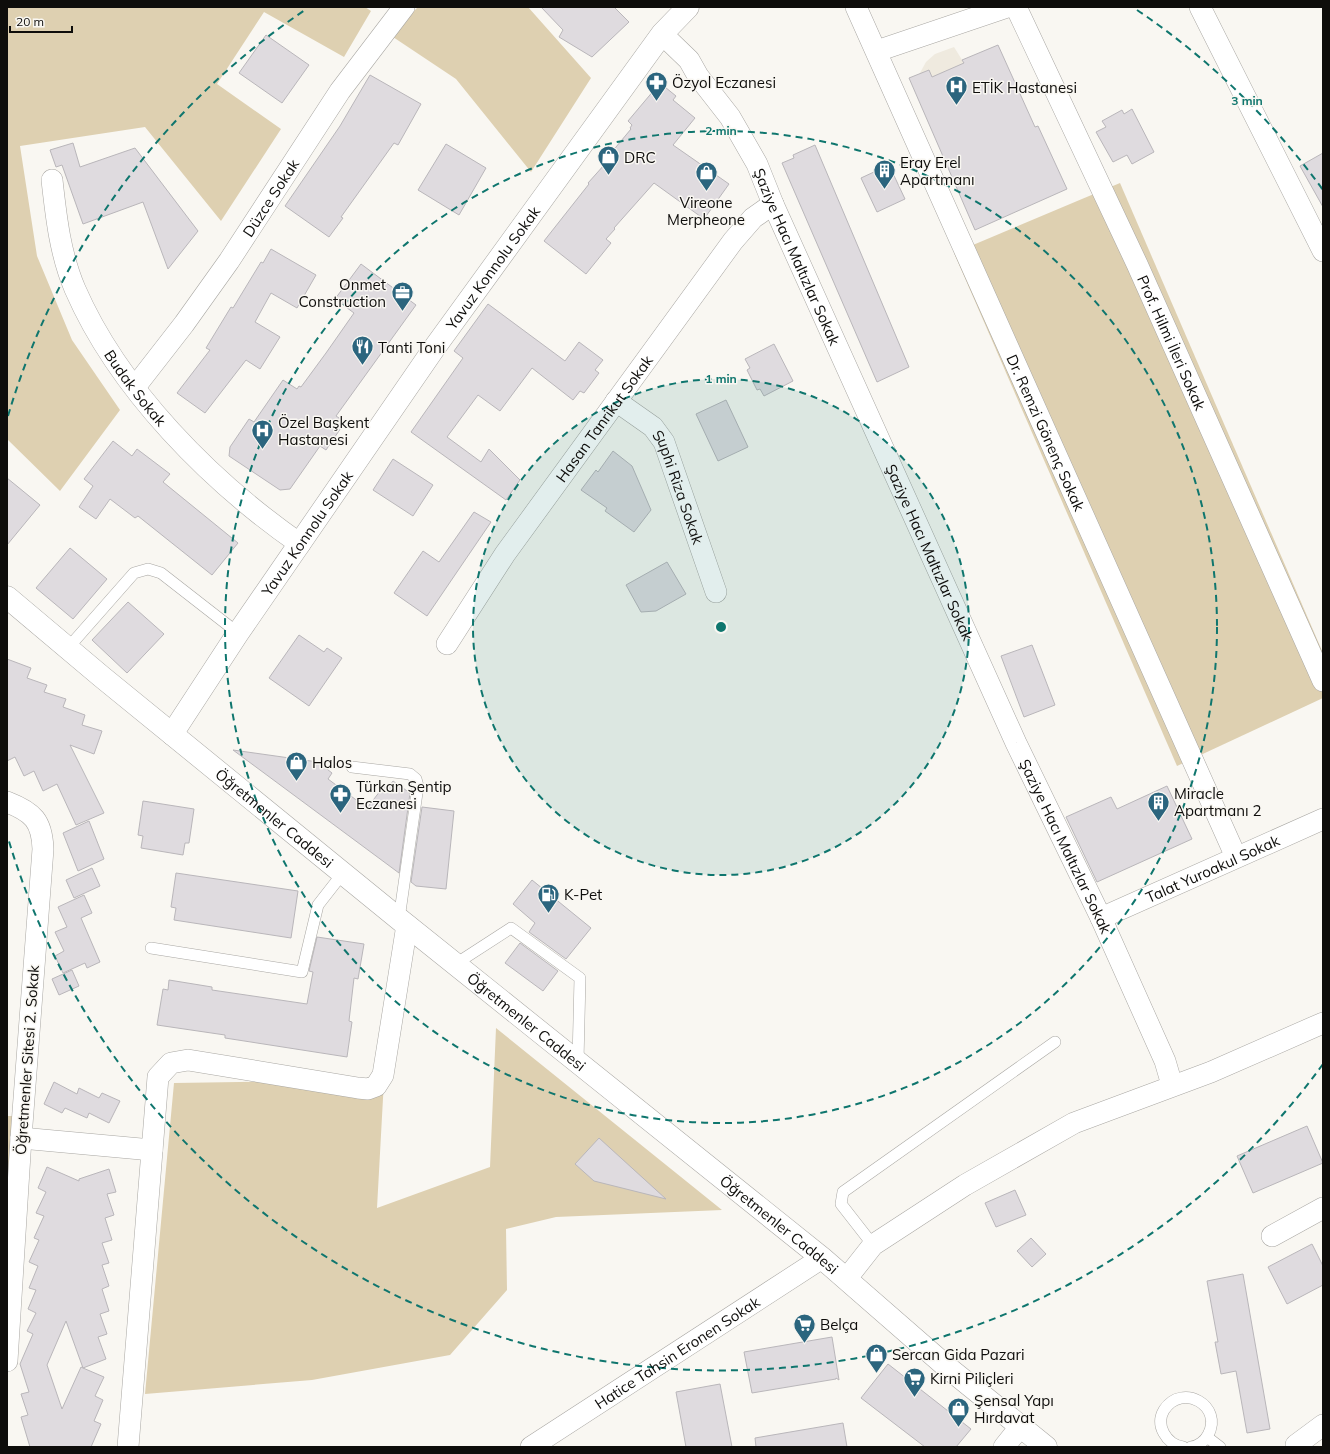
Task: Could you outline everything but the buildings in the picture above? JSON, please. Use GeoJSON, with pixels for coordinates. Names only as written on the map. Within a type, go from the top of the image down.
{"type":"FeatureCollection","features":[{"type":"Feature","properties":{"kind":"main road","name":"Yavuz Konnolu Sokak"},"geometry":{"type":"LineString","coordinates":[[172,734],[238,633],[435,347],[662,34],[688,7]]}},
{"type":"Feature","properties":{"kind":"main road","name":"Öğretmenler Caddesi"},"geometry":{"type":"LineString","coordinates":[[7,597],[172,734],[403,922],[847,1278],[947,1368],[1046,1447]]}},
{"type":"Feature","properties":{"kind":"street","name":"Düzce Sokak"},"geometry":{"type":"LineString","coordinates":[[135,387],[229,261],[340,91],[404,7]]}},
{"type":"Feature","properties":{"kind":"street","name":"Dr. Remzi Gönenç Sokak"},"geometry":{"type":"LineString","coordinates":[[856,7],[877,51],[1004,340],[1236,857]]}},
{"type":"Feature","properties":{"kind":"street"},"geometry":{"type":"LineString","coordinates":[[877,51],[1007,7]]}},
{"type":"Feature","properties":{"kind":"street","name":"Prof. Hilmi İleri Sokak"},"geometry":{"type":"LineString","coordinates":[[1016,7],[1140,271],[1323,681]]}},
{"type":"Feature","properties":{"kind":"street"},"geometry":{"type":"LineString","coordinates":[[1200,7],[1323,251]]}},
{"type":"Feature","properties":{"kind":"street","name":"Şaziye Hacı Maltızlar Sokak"},"geometry":{"type":"LineString","coordinates":[[662,34],[689,60],[698,76],[730,117],[746,142],[757,164],[773,204],[1016,743],[1101,918],[1165,1062],[1172,1085]]}},
{"type":"Feature","properties":{"kind":"street","name":"Budak Sokak"},"geometry":{"type":"LineString","coordinates":[[52,180],[58,229],[74,288],[98,334],[135,387],[159,418],[217,478],[271,524],[300,544]]}},
{"type":"Feature","properties":{"kind":"street","name":"Hasan Tanrikut Sokak"},"geometry":{"type":"LineString","coordinates":[[447,644],[505,554],[732,241],[753,218],[773,204]]}},
{"type":"Feature","properties":{"kind":"street","name":"Suphi Riza Sokak"},"geometry":{"type":"LineString","coordinates":[[616,401],[653,427],[664,442],[716,592]]}},
{"type":"Feature","properties":{"kind":"street","name":"Öğretmenler Sitesi 2. Sokak"},"geometry":{"type":"LineString","coordinates":[[7,802],[31,814],[40,824],[43,841],[21,1138],[7,1361]]}},
{"type":"Feature","properties":{"kind":"street","name":"Talat Yuroakul Sokak"},"geometry":{"type":"LineString","coordinates":[[1101,918],[1323,819]]}},
{"type":"Feature","properties":{"kind":"street"},"geometry":{"type":"LineString","coordinates":[[128,1447],[158,1077],[167,1066],[176,1061],[188,1060],[363,1089],[376,1086],[382,1075],[403,922]]}},
{"type":"Feature","properties":{"kind":"street"},"geometry":{"type":"LineString","coordinates":[[847,1278],[872,1245],[965,1185],[1074,1123],[1172,1085],[1211,1072],[1323,1022]]}},
{"type":"Feature","properties":{"kind":"street"},"geometry":{"type":"LineString","coordinates":[[21,1138],[152,1150]]}},
{"type":"Feature","properties":{"kind":"street"},"geometry":{"type":"LineString","coordinates":[[1272,1236],[1323,1208]]}},
{"type":"Feature","properties":{"kind":"street","name":"Hatice Tahsin Eronen Sokak"},"geometry":{"type":"LineString","coordinates":[[531,1447],[822,1258]]}},
{"type":"Feature","properties":{"kind":"street"},"geometry":{"type":"LineString","coordinates":[[1294,1446],[1323,1425]]}},
{"type":"Feature","properties":{"kind":"street"},"geometry":{"type":"LineString","coordinates":[[1004,1447],[1020,1427]]}},
{"type":"Feature","properties":{"kind":"lane"},"geometry":{"type":"LineString","coordinates":[[68,648],[134,573],[148,569],[161,573],[238,633]]}},
{"type":"Feature","properties":{"kind":"lane"},"geometry":{"type":"LineString","coordinates":[[352,767],[410,774],[416,779],[418,786],[403,922]]}},
{"type":"Feature","properties":{"kind":"lane"},"geometry":{"type":"LineString","coordinates":[[151,948],[302,972],[318,905],[343,873]]}},
{"type":"Feature","properties":{"kind":"lane"},"geometry":{"type":"LineString","coordinates":[[456,963],[511,928],[580,978],[578,1061]]}},
{"type":"Feature","properties":{"kind":"lane"},"geometry":{"type":"LineString","coordinates":[[872,1245],[841,1204],[843,1192],[1055,1042]]}},
{"type":"Feature","properties":{"kind":"lane"},"geometry":{"type":"LineString","coordinates":[[1183,1447],[1168,1444],[1162,1428],[1161,1419],[1163,1411],[1175,1399],[1192,1397],[1199,1400],[1208,1410],[1212,1421],[1207,1437],[1201,1443],[1191,1447]]}},
{"type":"Feature","properties":{"kind":"lane"},"geometry":{"type":"LineString","coordinates":[[1207,1437],[1220,1447]]}},
{"type":"Feature","properties":{"kind":"shaded area"},"geometry":{"type":"Polygon","coordinates":[[[7,7],[365,7],[371,11],[344,57],[264,12],[217,84],[281,129],[221,221],[145,127],[20,146],[37,256],[72,340],[120,410],[60,491],[7,439],[7,7]]]}},
{"type":"Feature","properties":{"kind":"shaded area"},"geometry":{"type":"Polygon","coordinates":[[[418,7],[528,7],[591,78],[531,172],[456,79],[390,35],[418,7]]]}},
{"type":"Feature","properties":{"kind":"shaded area"},"geometry":{"type":"Polygon","coordinates":[[[954,47],[979,87],[915,82],[926,62],[935,54],[954,47]]]}},
{"type":"Feature","properties":{"kind":"shaded area"},"geometry":{"type":"Polygon","coordinates":[[[1120,183],[1323,653],[1323,698],[1177,766],[954,253],[1120,183]]]}},
{"type":"Feature","properties":{"kind":"shaded area"},"geometry":{"type":"Polygon","coordinates":[[[496,1028],[722,1210],[556,1217],[506,1229],[507,1290],[450,1355],[312,1380],[145,1394],[174,1083],[384,1080],[377,1208],[490,1167],[496,1028]]]}},
{"type":"Feature","properties":{"kind":"shaded area"},"geometry":{"type":"Polygon","coordinates":[[[7,1116],[15,1116],[7,1271],[7,1116]]]}},
{"type":"Feature","properties":{"kind":"place","name":"Özyol Eczanesi"},"geometry":{"type":"Point","coordinates":[656,102]}},
{"type":"Feature","properties":{"kind":"place","name":"ETİK Hastanesi"},"geometry":{"type":"Point","coordinates":[956,106]}},
{"type":"Feature","properties":{"kind":"place","name":"DRC"},"geometry":{"type":"Point","coordinates":[608,176]}},
{"type":"Feature","properties":{"kind":"place","name":"Eray Erel Apartmanı"},"geometry":{"type":"Point","coordinates":[884,190]}},
{"type":"Feature","properties":{"kind":"place","name":"Vireone Merpheone"},"geometry":{"type":"Point","coordinates":[706,192]}},
{"type":"Feature","properties":{"kind":"place","name":"Onmet Construction"},"geometry":{"type":"Point","coordinates":[402,312]}},
{"type":"Feature","properties":{"kind":"place","name":"Tanti Toni"},"geometry":{"type":"Point","coordinates":[363,366]}},
{"type":"Feature","properties":{"kind":"place","name":"Özel Başkent Hastanesi"},"geometry":{"type":"Point","coordinates":[263,450]}},
{"type":"Feature","properties":{"kind":"place","name":"Halos"},"geometry":{"type":"Point","coordinates":[297,782]}},
{"type":"Feature","properties":{"kind":"place","name":"Türkan Şentip Eczanesi"},"geometry":{"type":"Point","coordinates":[340,814]}},
{"type":"Feature","properties":{"kind":"place","name":"Miracle Apartmanı 2"},"geometry":{"type":"Point","coordinates":[1159,822]}},
{"type":"Feature","properties":{"kind":"place","name":"K-Pet"},"geometry":{"type":"Point","coordinates":[549,914]}},
{"type":"Feature","properties":{"kind":"place","name":"Belça"},"geometry":{"type":"Point","coordinates":[805,1344]}},
{"type":"Feature","properties":{"kind":"place","name":"Sercan Gida Pazari"},"geometry":{"type":"Point","coordinates":[876,1374]}},
{"type":"Feature","properties":{"kind":"place","name":"Kirni Piliçleri"},"geometry":{"type":"Point","coordinates":[914,1398]}},
{"type":"Feature","properties":{"kind":"place","name":"Şensal Yapı Hırdavat"},"geometry":{"type":"Point","coordinates":[958,1428]}}]}
